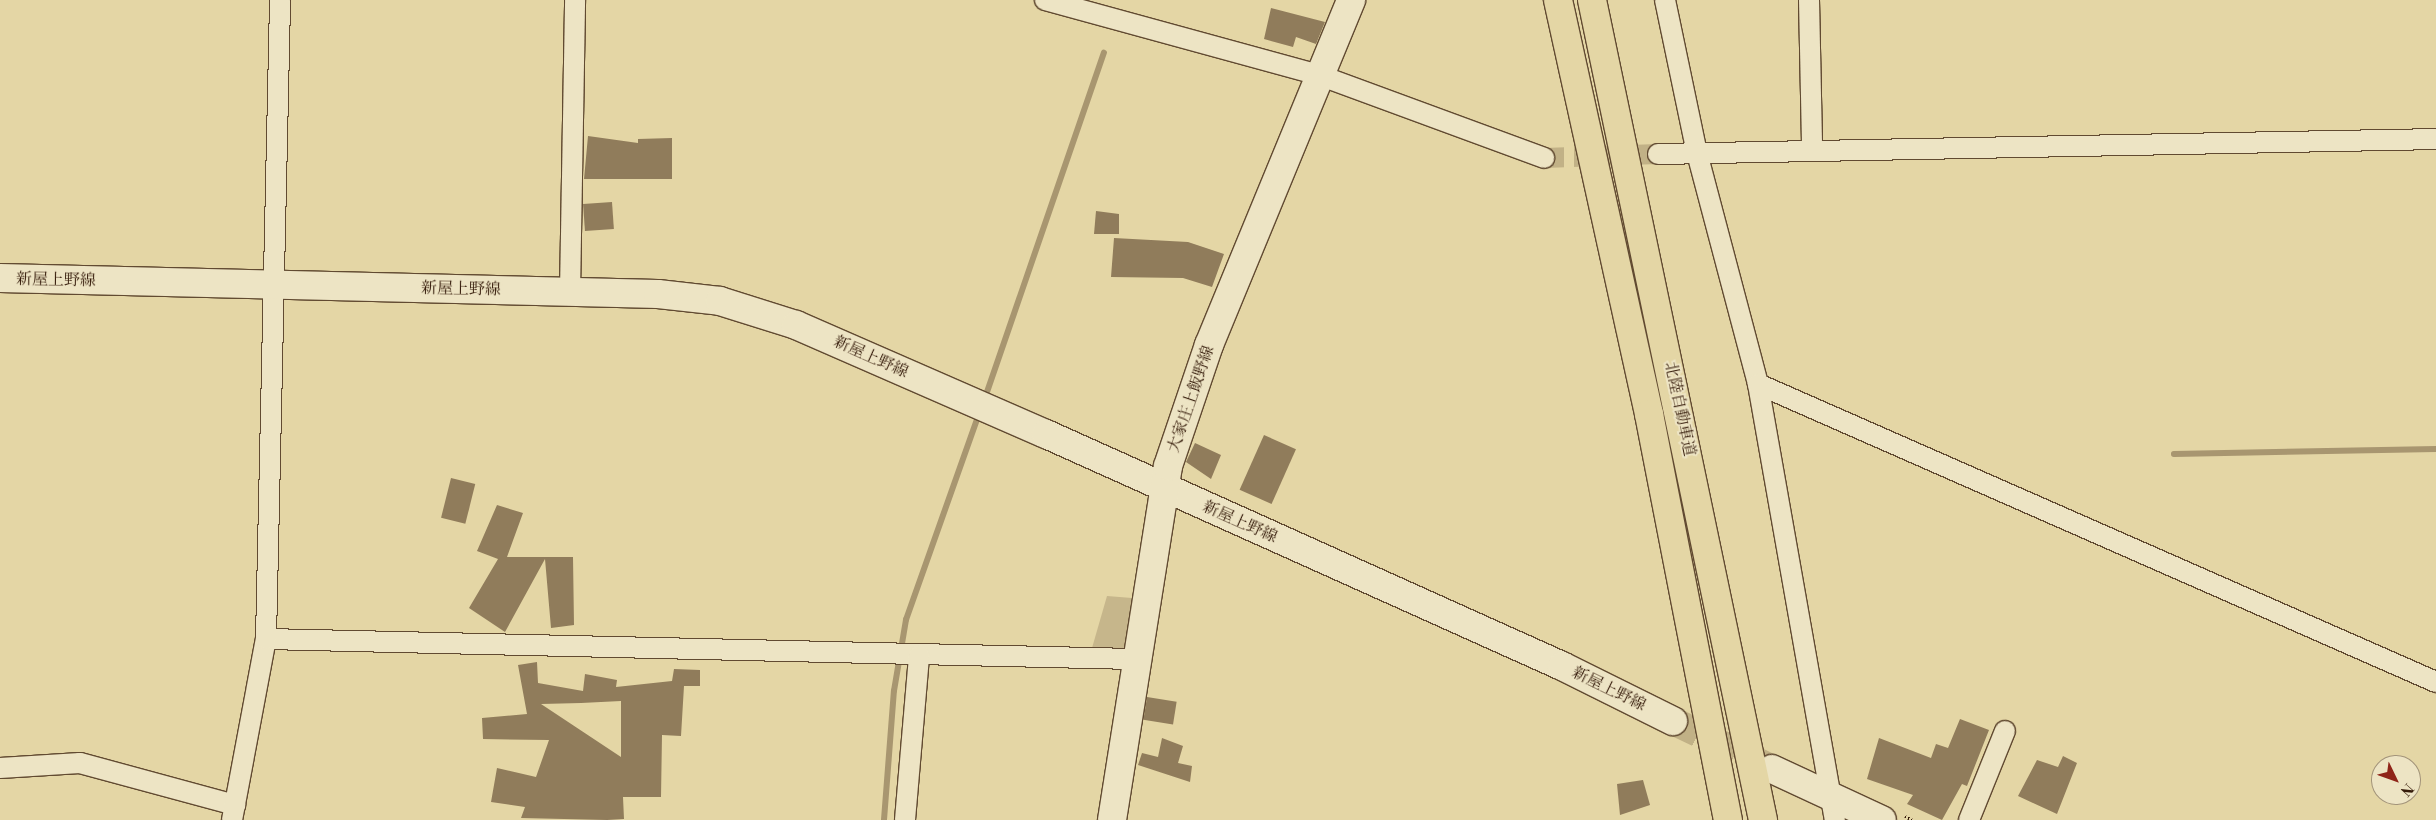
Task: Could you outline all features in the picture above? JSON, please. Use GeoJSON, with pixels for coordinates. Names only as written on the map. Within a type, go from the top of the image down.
{"type":"FeatureCollection","features":[{"type":"Feature","properties":{"kind":"highway","name":"北陸自動車道"},"geometry":{"type":"LineString","coordinates":[[1558,0],[1646,404],[1728,820]]}},
{"type":"Feature","properties":{"kind":"highway","name":"北陸自動車道"},"geometry":{"type":"LineString","coordinates":[[1592,0],[1763,820]]}},
{"type":"Feature","properties":{"kind":"main road","name":"大家庄上飯野線"},"geometry":{"type":"LineString","coordinates":[[1112,820],[1135,659],[1164,488],[1209,345],[1351,0]]}},
{"type":"Feature","properties":{"kind":"main road","name":"新屋上野線"},"geometry":{"type":"LineString","coordinates":[[0,278],[570,292],[720,301],[796,325],[1562,666],[1673,721]]}},
{"type":"Feature","properties":{"kind":"main road"},"geometry":{"type":"LineString","coordinates":[[1772,769],[1833,808],[1891,817]]}},
{"type":"Feature","properties":{"kind":"street"},"geometry":{"type":"LineString","coordinates":[[0,768],[80,763],[234,812],[266,638],[280,0]]}},
{"type":"Feature","properties":{"kind":"street"},"geometry":{"type":"LineString","coordinates":[[570,292],[575,0]]}},
{"type":"Feature","properties":{"kind":"street"},"geometry":{"type":"LineString","coordinates":[[1045,0],[1319,75],[1544,158]]}},
{"type":"Feature","properties":{"kind":"street"},"geometry":{"type":"LineString","coordinates":[[1665,0],[1697,152],[1732,270],[1758,384],[1833,808]]}},
{"type":"Feature","properties":{"kind":"street"},"geometry":{"type":"LineString","coordinates":[[1808,0],[1812,149]]}},
{"type":"Feature","properties":{"kind":"street"},"geometry":{"type":"LineString","coordinates":[[1658,154],[1812,149],[2436,139]]}},
{"type":"Feature","properties":{"kind":"street"},"geometry":{"type":"LineString","coordinates":[[1758,384],[2436,682]]}},
{"type":"Feature","properties":{"kind":"street"},"geometry":{"type":"LineString","coordinates":[[266,638],[919,656],[1135,659]]}},
{"type":"Feature","properties":{"kind":"street"},"geometry":{"type":"LineString","coordinates":[[905,820],[919,656]]}},
{"type":"Feature","properties":{"kind":"street"},"geometry":{"type":"LineString","coordinates":[[1968,820],[2005,731]]}},
{"type":"Feature","properties":{"kind":"path"},"geometry":{"type":"LineString","coordinates":[[1891,817],[1914,820]]}},
{"type":"Feature","properties":{"kind":"shaded area"},"geometry":{"type":"Polygon","coordinates":[[[1107,596],[1132,598],[1124,650],[1092,648],[1107,596]]]}},
{"type":"Feature","properties":{"kind":"building"},"geometry":{"type":"Polygon","coordinates":[[[1271,8],[1325,22],[1316,44],[1296,37],[1293,47],[1264,39],[1271,8]]]}},
{"type":"Feature","properties":{"kind":"building"},"geometry":{"type":"Polygon","coordinates":[[[588,136],[638,143],[638,139],[672,138],[672,179],[584,179],[588,136]]]}},
{"type":"Feature","properties":{"kind":"building"},"geometry":{"type":"Polygon","coordinates":[[[612,202],[614,229],[585,231],[583,204],[612,202]]]}},
{"type":"Feature","properties":{"kind":"building"},"geometry":{"type":"Polygon","coordinates":[[[1096,211],[1119,214],[1119,234],[1094,234],[1096,211]]]}},
{"type":"Feature","properties":{"kind":"building"},"geometry":{"type":"Polygon","coordinates":[[[1114,238],[1188,242],[1224,254],[1212,287],[1183,278],[1111,277],[1114,238]]]}},
{"type":"Feature","properties":{"kind":"building"},"geometry":{"type":"Polygon","coordinates":[[[1264,435],[1296,449],[1272,504],[1240,490],[1264,435]]]}},
{"type":"Feature","properties":{"kind":"building"},"geometry":{"type":"Polygon","coordinates":[[[1195,443],[1221,455],[1211,479],[1186,462],[1195,443]]]}},
{"type":"Feature","properties":{"kind":"building"},"geometry":{"type":"Polygon","coordinates":[[[451,478],[475,484],[465,524],[441,518],[451,478]]]}},
{"type":"Feature","properties":{"kind":"building"},"geometry":{"type":"Polygon","coordinates":[[[497,505],[523,513],[507,557],[573,557],[574,625],[551,628],[545,559],[505,632],[469,608],[498,559],[477,551],[497,505]]]}},
{"type":"Feature","properties":{"kind":"building"},"geometry":{"type":"Polygon","coordinates":[[[537,662],[538,683],[583,691],[585,674],[617,680],[616,687],[672,681],[674,669],[700,670],[700,686],[684,686],[681,736],[662,735],[661,797],[623,797],[624,819],[607,820],[521,818],[525,807],[491,802],[497,768],[536,777],[549,740],[483,739],[482,718],[527,714],[518,665],[537,662]],[[621,701],[541,704],[621,757],[621,701]]]}},
{"type":"Feature","properties":{"kind":"building"},"geometry":{"type":"Polygon","coordinates":[[[1147,697],[1177,702],[1173,724],[1143,720],[1147,697]]]}},
{"type":"Feature","properties":{"kind":"building"},"geometry":{"type":"Polygon","coordinates":[[[1960,719],[1989,730],[1967,786],[1962,784],[1942,820],[1907,804],[1913,795],[1867,779],[1879,738],[1931,758],[1936,744],[1948,748],[1960,719]]]}},
{"type":"Feature","properties":{"kind":"building"},"geometry":{"type":"Polygon","coordinates":[[[1162,738],[1183,746],[1178,763],[1192,766],[1190,782],[1138,765],[1142,753],[1158,757],[1162,738]]]}},
{"type":"Feature","properties":{"kind":"building"},"geometry":{"type":"Polygon","coordinates":[[[2063,756],[2077,763],[2057,814],[2018,796],[2037,760],[2058,767],[2063,756]]]}},
{"type":"Feature","properties":{"kind":"building"},"geometry":{"type":"Polygon","coordinates":[[[1643,780],[1650,805],[1620,815],[1617,784],[1643,780]]]}},
{"type":"Feature","properties":{"kind":"waterway"},"geometry":{"type":"LineString","coordinates":[[984,401],[1104,53]]}},
{"type":"Feature","properties":{"kind":"waterway"},"geometry":{"type":"LineString","coordinates":[[884,820],[894,691],[906,620],[979,414]]}},
{"type":"Feature","properties":{"kind":"waterway"},"geometry":{"type":"LineString","coordinates":[[2174,454],[2436,449]]}},
{"type":"Feature","properties":{"kind":"tunnel"},"geometry":{"type":"LineString","coordinates":[[1544,158],[1658,154]]}},
{"type":"Feature","properties":{"kind":"tunnel"},"geometry":{"type":"LineString","coordinates":[[1673,721],[1769,767]]}}]}
